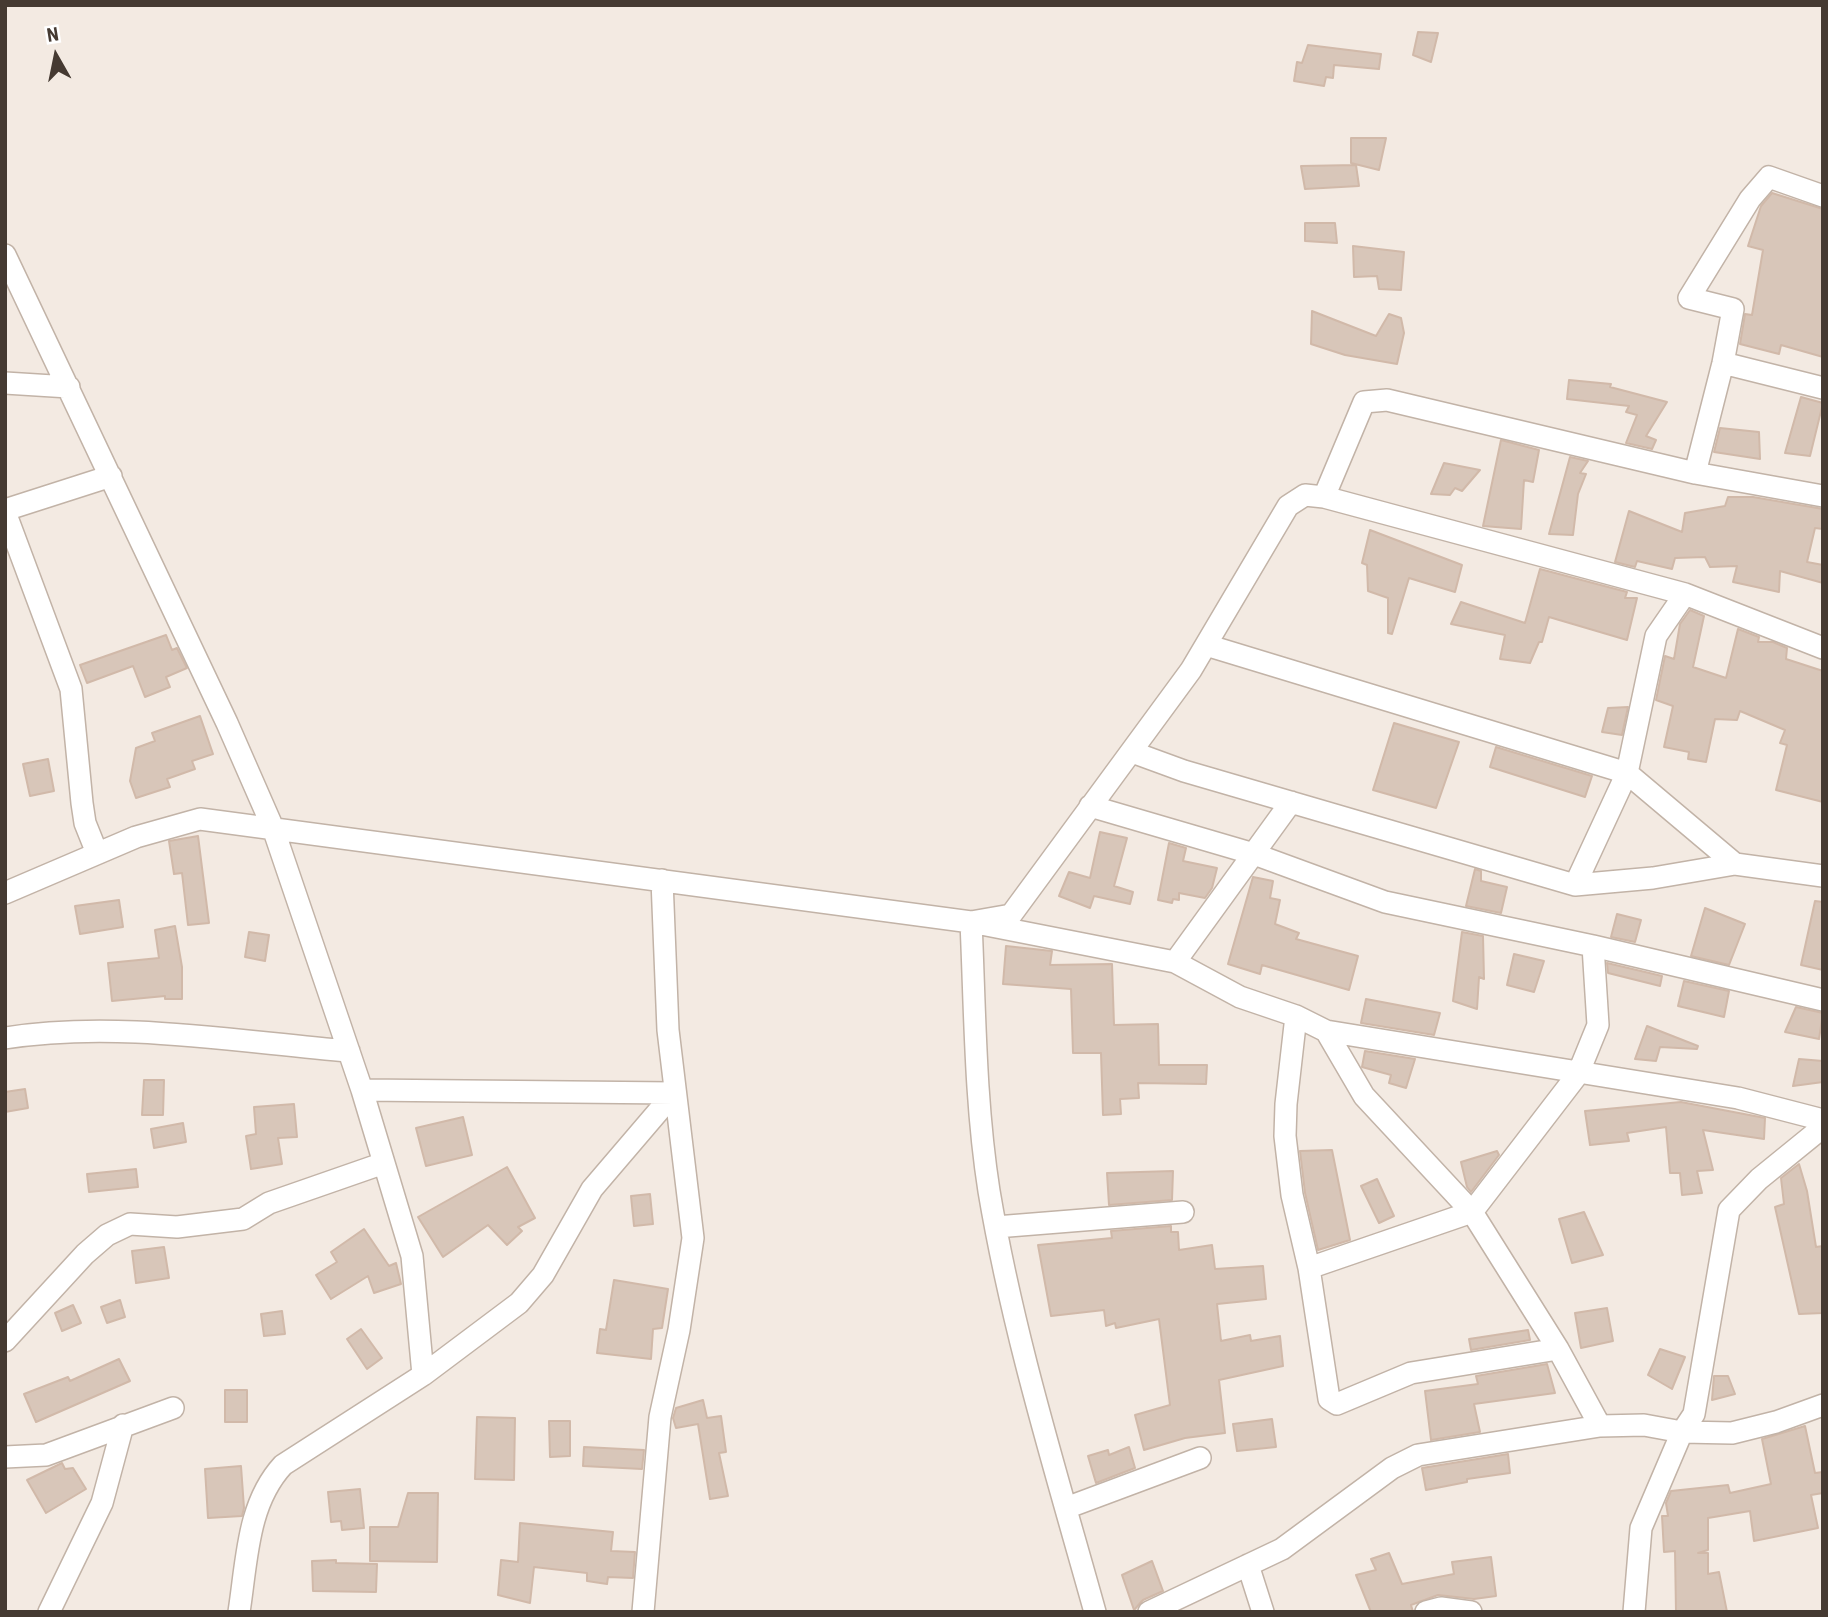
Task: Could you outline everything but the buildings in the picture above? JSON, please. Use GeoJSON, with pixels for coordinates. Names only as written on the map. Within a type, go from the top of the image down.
{"type":"FeatureCollection","features":[{"type":"Feature","properties":{"kind":"street"},"geometry":{"type":"LineString","coordinates":[[1695,473],[1723,363],[1733,310],[1689,298],[1749,199],[1769,177],[1823,195]]}},
{"type":"Feature","properties":{"kind":"street"},"geometry":{"type":"LineString","coordinates":[[5,255],[227,723],[273,828],[362,1090],[412,1256],[422,1375]]}},
{"type":"Feature","properties":{"kind":"street"},"geometry":{"type":"LineString","coordinates":[[1723,363],[1823,388]]}},
{"type":"Feature","properties":{"kind":"street"},"geometry":{"type":"LineString","coordinates":[[5,383],[69,387]]}},
{"type":"Feature","properties":{"kind":"street"},"geometry":{"type":"LineString","coordinates":[[1324,497],[1364,402],[1387,400],[1695,473],[1823,496]]}},
{"type":"Feature","properties":{"kind":"street"},"geometry":{"type":"LineString","coordinates":[[97,853],[85,823],[71,689],[5,511],[111,476]]}},
{"type":"Feature","properties":{"kind":"street"},"geometry":{"type":"LineString","coordinates":[[971,922],[1011,915],[1132,752],[1206,645],[1288,506],[1305,495],[1324,497],[1685,594],[1823,648]]}},
{"type":"Feature","properties":{"kind":"street"},"geometry":{"type":"LineString","coordinates":[[1575,884],[1627,773],[1656,636],[1685,594]]}},
{"type":"Feature","properties":{"kind":"street"},"geometry":{"type":"LineString","coordinates":[[1206,645],[1627,773],[1735,864]]}},
{"type":"Feature","properties":{"kind":"street"},"geometry":{"type":"LineString","coordinates":[[1132,752],[1184,771],[1575,884],[1653,878],[1735,864],[1823,876]]}},
{"type":"Feature","properties":{"kind":"street"},"geometry":{"type":"LineString","coordinates":[[1175,962],[1291,802]]}},
{"type":"Feature","properties":{"kind":"street"},"geometry":{"type":"LineString","coordinates":[[1090,806],[1254,854],[1385,902],[1593,946],[1823,1000]]}},
{"type":"Feature","properties":{"kind":"street"},"geometry":{"type":"LineString","coordinates":[[5,893],[136,837],[200,819],[273,828],[971,922],[1175,962],[1240,997],[1296,1016],[1326,1031],[1383,1038],[1578,1074],[1738,1098],[1823,1120]]}},
{"type":"Feature","properties":{"kind":"street"},"geometry":{"type":"LineString","coordinates":[[643,1612],[660,1416],[679,1331],[694,1238],[668,1030],[663,880]]}},
{"type":"Feature","properties":{"kind":"street"},"geometry":{"type":"LineString","coordinates":[[971,922],[980,1117],[996,1227],[1014,1321],[1095,1612]]}},
{"type":"Feature","properties":{"kind":"street"},"geometry":{"type":"LineString","coordinates":[[1309,1268],[1472,1212],[1578,1074],[1598,1025],[1593,946]]}},
{"type":"Feature","properties":{"kind":"street"},"geometry":{"type":"LineString","coordinates":[[1296,1016],[1286,1104],[1286,1136],[1292,1195],[1309,1268],[1329,1399],[1336,1404],[1411,1373],[1558,1349]]}},
{"type":"Feature","properties":{"kind":"street"},"geometry":{"type":"LineString","coordinates":[[5,1038],[33,1033],[106,1031],[349,1051]]}},
{"type":"Feature","properties":{"kind":"street"},"geometry":{"type":"LineString","coordinates":[[1326,1031],[1364,1096],[1472,1212],[1558,1349],[1600,1426]]}},
{"type":"Feature","properties":{"kind":"street"},"geometry":{"type":"LineString","coordinates":[[362,1090],[674,1093]]}},
{"type":"Feature","properties":{"kind":"street"},"geometry":{"type":"LineString","coordinates":[[239,1612],[253,1518],[266,1483],[283,1465],[422,1375],[519,1303],[543,1275],[592,1189],[674,1093]]}},
{"type":"Feature","properties":{"kind":"street"},"geometry":{"type":"LineString","coordinates":[[1634,1612],[1641,1528],[1682,1432],[1694,1414],[1729,1210],[1759,1179],[1823,1127]]}},
{"type":"Feature","properties":{"kind":"street"},"geometry":{"type":"LineString","coordinates":[[5,1341],[13,1323],[85,1254],[107,1235],[130,1224],[177,1227],[243,1219],[269,1203],[384,1163]]}},
{"type":"Feature","properties":{"kind":"street"},"geometry":{"type":"LineString","coordinates":[[996,1227],[1183,1212]]}},
{"type":"Feature","properties":{"kind":"street"},"geometry":{"type":"LineString","coordinates":[[1149,1612],[1282,1549],[1392,1468],[1418,1455],[1600,1426],[1644,1425],[1682,1432],[1732,1433],[1776,1422],[1823,1405]]}},
{"type":"Feature","properties":{"kind":"street"},"geometry":{"type":"LineString","coordinates":[[5,1457],[46,1455],[123,1424],[173,1408]]}},
{"type":"Feature","properties":{"kind":"street"},"geometry":{"type":"LineString","coordinates":[[49,1612],[102,1503],[123,1424]]}},
{"type":"Feature","properties":{"kind":"street"},"geometry":{"type":"LineString","coordinates":[[1066,1508],[1200,1458]]}},
{"type":"Feature","properties":{"kind":"street"},"geometry":{"type":"LineString","coordinates":[[1248,1566],[1264,1612]]}},
{"type":"Feature","properties":{"kind":"street"},"geometry":{"type":"LineString","coordinates":[[1426,1612],[1441,1608],[1468,1609],[1471,1612]]}}]}
